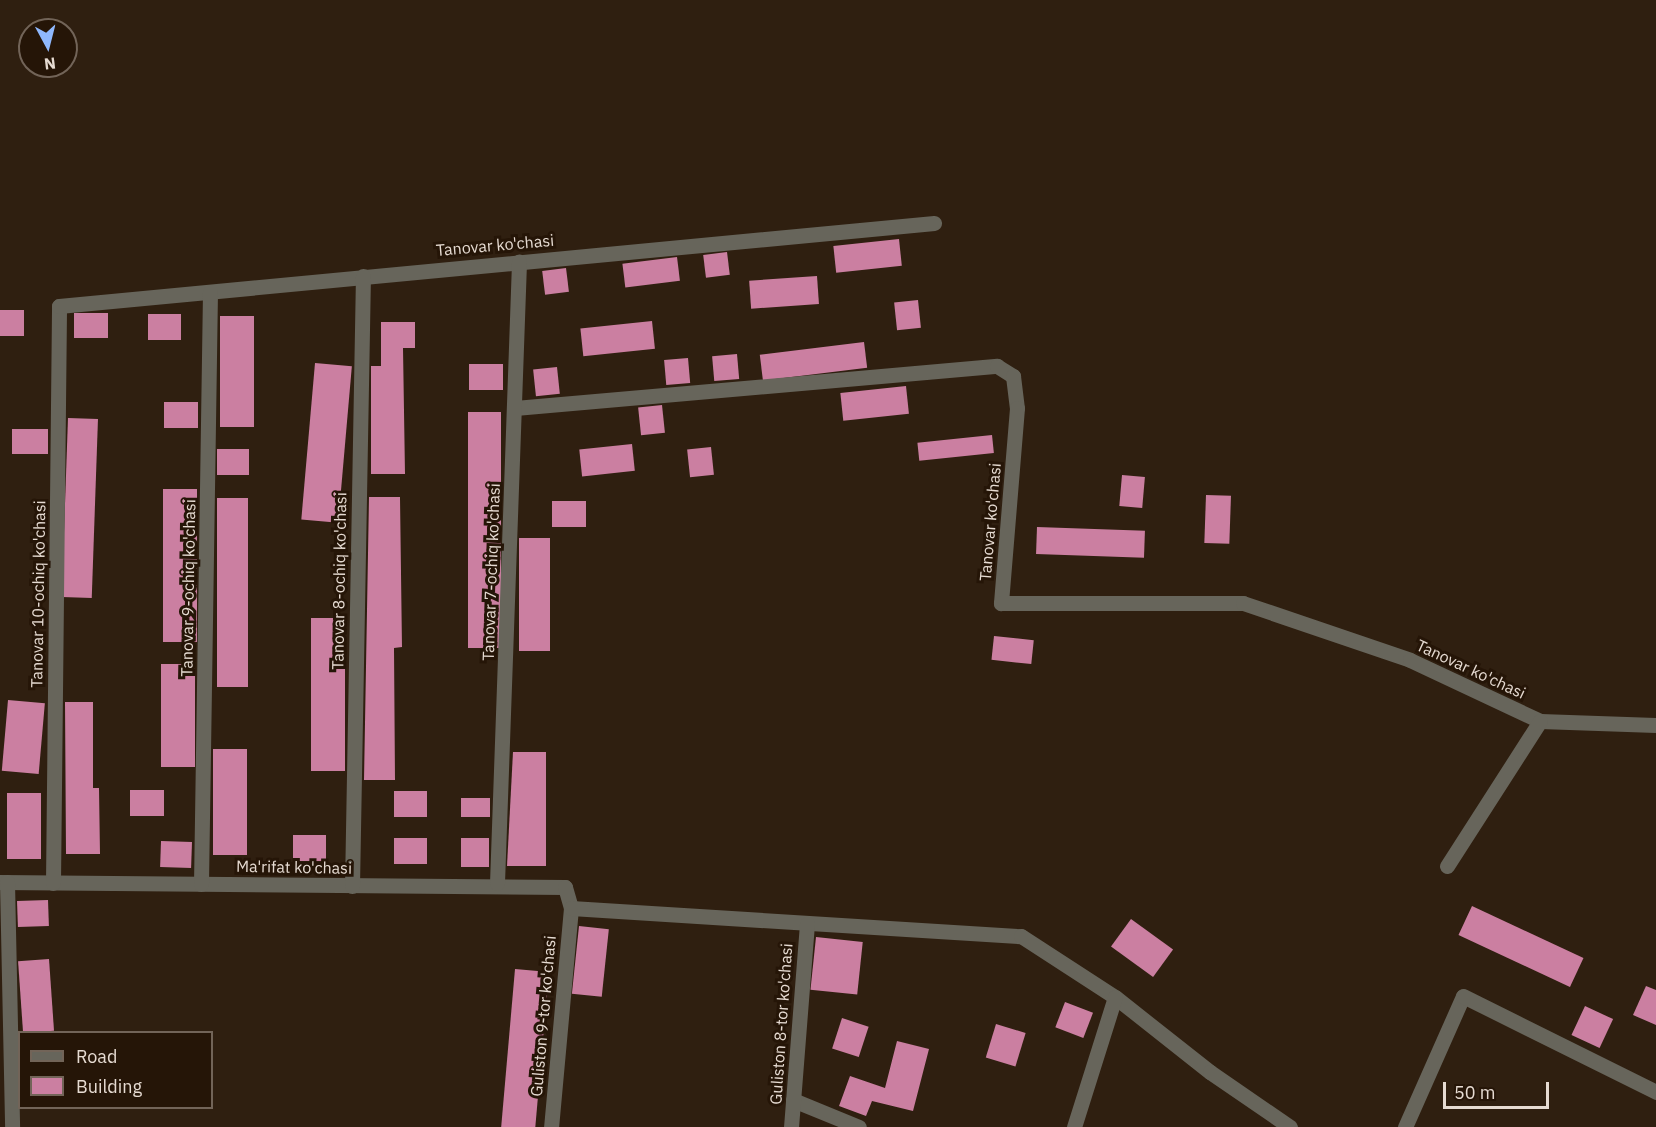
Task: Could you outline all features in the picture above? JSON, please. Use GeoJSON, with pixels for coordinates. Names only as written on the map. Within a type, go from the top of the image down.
{"type":"FeatureCollection","features":[{"type":"Feature","properties":{"kind":"street","name":"Tanovar ko'chasi"},"geometry":{"type":"LineString","coordinates":[[59,306],[934,223]]}},
{"type":"Feature","properties":{"kind":"street","name":"Tanovar 7-ochiq ko'chasi"},"geometry":{"type":"LineString","coordinates":[[497,883],[519,261]]}},
{"type":"Feature","properties":{"kind":"street","name":"Tanovar 8-ochiq ko'chasi"},"geometry":{"type":"LineString","coordinates":[[352,886],[363,276]]}},
{"type":"Feature","properties":{"kind":"street","name":"Tanovar 9-ochiq ko'chasi"},"geometry":{"type":"LineString","coordinates":[[201,884],[210,292]]}},
{"type":"Feature","properties":{"kind":"street","name":"Tanovar 10-ochiq ko'chasi"},"geometry":{"type":"LineString","coordinates":[[53,883],[59,306]]}},
{"type":"Feature","properties":{"kind":"street","name":"Tanovar ko'chasi"},"geometry":{"type":"LineString","coordinates":[[515,408],[998,366],[1014,376],[1017,408],[1001,603],[1244,603],[1410,660],[1540,721],[1656,725]]}},
{"type":"Feature","properties":{"kind":"street"},"geometry":{"type":"LineString","coordinates":[[1447,866],[1540,721]]}},
{"type":"Feature","properties":{"kind":"street","name":"Ma'rifat ko'chasi"},"geometry":{"type":"LineString","coordinates":[[4,882],[352,886],[497,883],[565,887],[571,908]]}},
{"type":"Feature","properties":{"kind":"street"},"geometry":{"type":"LineString","coordinates":[[4,882],[12,1127]]}},
{"type":"Feature","properties":{"kind":"street"},"geometry":{"type":"LineString","coordinates":[[571,908],[1021,936],[1115,997],[1210,1072],[1288,1126]]}},
{"type":"Feature","properties":{"kind":"street","name":"Guliston 9-tor ko'chasi"},"geometry":{"type":"LineString","coordinates":[[551,1127],[571,908]]}},
{"type":"Feature","properties":{"kind":"street","name":"Guliston 8-tor ko'chasi"},"geometry":{"type":"LineString","coordinates":[[791,1127],[807,924]]}},
{"type":"Feature","properties":{"kind":"street"},"geometry":{"type":"LineString","coordinates":[[1405,1127],[1463,996],[1656,1092]]}},
{"type":"Feature","properties":{"kind":"street"},"geometry":{"type":"LineString","coordinates":[[1074,1127],[1115,997]]}},
{"type":"Feature","properties":{"kind":"street"},"geometry":{"type":"LineString","coordinates":[[794,1100],[859,1127]]}},
{"type":"Feature","properties":{"kind":"building"},"geometry":{"type":"Polygon","coordinates":[[[899,239],[902,266],[836,273],[833,246],[899,239]]]}},
{"type":"Feature","properties":{"kind":"building"},"geometry":{"type":"Polygon","coordinates":[[[727,252],[730,275],[706,278],[703,255],[727,252]]]}},
{"type":"Feature","properties":{"kind":"building"},"geometry":{"type":"Polygon","coordinates":[[[677,257],[680,281],[625,288],[622,264],[677,257]]]}},
{"type":"Feature","properties":{"kind":"building"},"geometry":{"type":"Polygon","coordinates":[[[566,268],[569,292],[545,295],[542,271],[566,268]]]}},
{"type":"Feature","properties":{"kind":"building"},"geometry":{"type":"Polygon","coordinates":[[[817,276],[819,304],[751,309],[749,281],[817,276]]]}},
{"type":"Feature","properties":{"kind":"building"},"geometry":{"type":"Polygon","coordinates":[[[918,300],[921,328],[897,330],[894,303],[918,300]]]}},
{"type":"Feature","properties":{"kind":"building"},"geometry":{"type":"Polygon","coordinates":[[[0,310],[24,310],[24,336],[0,336],[0,310]]]}},
{"type":"Feature","properties":{"kind":"building"},"geometry":{"type":"Polygon","coordinates":[[[74,313],[108,313],[108,338],[74,338],[74,313]]]}},
{"type":"Feature","properties":{"kind":"building"},"geometry":{"type":"Polygon","coordinates":[[[148,314],[181,314],[181,340],[148,340],[148,314]]]}},
{"type":"Feature","properties":{"kind":"building"},"geometry":{"type":"Polygon","coordinates":[[[220,316],[254,316],[254,427],[220,427],[220,316]]]}},
{"type":"Feature","properties":{"kind":"building"},"geometry":{"type":"Polygon","coordinates":[[[652,321],[655,349],[583,356],[580,329],[652,321]]]}},
{"type":"Feature","properties":{"kind":"building"},"geometry":{"type":"Polygon","coordinates":[[[381,322],[415,322],[415,348],[403,348],[405,474],[371,474],[371,366],[381,366],[381,322]]]}},
{"type":"Feature","properties":{"kind":"building"},"geometry":{"type":"Polygon","coordinates":[[[864,342],[867,368],[763,381],[760,355],[864,342]]]}},
{"type":"Feature","properties":{"kind":"building"},"geometry":{"type":"Polygon","coordinates":[[[737,354],[739,379],[714,381],[712,356],[737,354]]]}},
{"type":"Feature","properties":{"kind":"building"},"geometry":{"type":"Polygon","coordinates":[[[688,358],[690,383],[666,385],[664,360],[688,358]]]}},
{"type":"Feature","properties":{"kind":"building"},"geometry":{"type":"Polygon","coordinates":[[[315,363],[352,366],[338,523],[301,519],[315,363]]]}},
{"type":"Feature","properties":{"kind":"building"},"geometry":{"type":"Polygon","coordinates":[[[469,364],[503,364],[503,390],[469,390],[469,364]]]}},
{"type":"Feature","properties":{"kind":"building"},"geometry":{"type":"Polygon","coordinates":[[[557,367],[560,394],[536,396],[533,370],[557,367]]]}},
{"type":"Feature","properties":{"kind":"building"},"geometry":{"type":"Polygon","coordinates":[[[906,386],[909,414],[843,421],[840,393],[906,386]]]}},
{"type":"Feature","properties":{"kind":"building"},"geometry":{"type":"Polygon","coordinates":[[[164,402],[198,402],[198,428],[164,428],[164,402]]]}},
{"type":"Feature","properties":{"kind":"building"},"geometry":{"type":"Polygon","coordinates":[[[662,405],[665,433],[641,435],[638,408],[662,405]]]}},
{"type":"Feature","properties":{"kind":"building"},"geometry":{"type":"Polygon","coordinates":[[[468,412],[501,412],[501,648],[468,648],[468,412]]]}},
{"type":"Feature","properties":{"kind":"building"},"geometry":{"type":"Polygon","coordinates":[[[68,418],[98,419],[92,598],[62,597],[68,418]]]}},
{"type":"Feature","properties":{"kind":"building"},"geometry":{"type":"Polygon","coordinates":[[[12,429],[48,429],[48,454],[12,454],[12,429]]]}},
{"type":"Feature","properties":{"kind":"building"},"geometry":{"type":"Polygon","coordinates":[[[992,435],[994,453],[919,461],[917,443],[992,435]]]}},
{"type":"Feature","properties":{"kind":"building"},"geometry":{"type":"Polygon","coordinates":[[[632,444],[635,471],[582,476],[579,450],[632,444]]]}},
{"type":"Feature","properties":{"kind":"building"},"geometry":{"type":"Polygon","coordinates":[[[711,447],[714,475],[690,477],[687,450],[711,447]]]}},
{"type":"Feature","properties":{"kind":"building"},"geometry":{"type":"Polygon","coordinates":[[[217,449],[249,449],[249,475],[217,475],[217,449]]]}},
{"type":"Feature","properties":{"kind":"building"},"geometry":{"type":"Polygon","coordinates":[[[1122,475],[1145,477],[1142,508],[1119,506],[1122,475]]]}},
{"type":"Feature","properties":{"kind":"building"},"geometry":{"type":"Polygon","coordinates":[[[163,489],[197,489],[197,642],[163,642],[163,489]]]}},
{"type":"Feature","properties":{"kind":"building"},"geometry":{"type":"Polygon","coordinates":[[[1206,495],[1231,496],[1229,544],[1204,543],[1206,495]]]}},
{"type":"Feature","properties":{"kind":"building"},"geometry":{"type":"Polygon","coordinates":[[[369,497],[400,497],[402,647],[394,648],[395,780],[364,780],[369,497]]]}},
{"type":"Feature","properties":{"kind":"building"},"geometry":{"type":"Polygon","coordinates":[[[217,498],[248,498],[248,687],[217,687],[217,498]]]}},
{"type":"Feature","properties":{"kind":"building"},"geometry":{"type":"Polygon","coordinates":[[[552,501],[586,501],[586,527],[552,527],[552,501]]]}},
{"type":"Feature","properties":{"kind":"building"},"geometry":{"type":"Polygon","coordinates":[[[1037,527],[1145,531],[1144,558],[1036,554],[1037,527]]]}},
{"type":"Feature","properties":{"kind":"building"},"geometry":{"type":"Polygon","coordinates":[[[519,538],[550,538],[550,651],[519,651],[519,538]]]}},
{"type":"Feature","properties":{"kind":"building"},"geometry":{"type":"Polygon","coordinates":[[[311,618],[345,618],[345,771],[311,771],[311,618]]]}},
{"type":"Feature","properties":{"kind":"building"},"geometry":{"type":"Polygon","coordinates":[[[994,636],[1034,640],[1031,664],[991,660],[994,636]]]}},
{"type":"Feature","properties":{"kind":"building"},"geometry":{"type":"Polygon","coordinates":[[[161,664],[195,664],[195,767],[161,767],[161,664]]]}},
{"type":"Feature","properties":{"kind":"building"},"geometry":{"type":"Polygon","coordinates":[[[8,700],[45,703],[39,774],[2,771],[8,700]]]}},
{"type":"Feature","properties":{"kind":"building"},"geometry":{"type":"Polygon","coordinates":[[[65,702],[93,702],[93,788],[99,788],[100,854],[66,854],[65,702]]]}},
{"type":"Feature","properties":{"kind":"building"},"geometry":{"type":"Polygon","coordinates":[[[213,749],[247,749],[247,855],[213,855],[213,749]]]}},
{"type":"Feature","properties":{"kind":"building"},"geometry":{"type":"Polygon","coordinates":[[[513,752],[546,752],[546,866],[507,866],[513,752]]]}},
{"type":"Feature","properties":{"kind":"building"},"geometry":{"type":"Polygon","coordinates":[[[130,790],[164,790],[164,816],[130,816],[130,790]]]}},
{"type":"Feature","properties":{"kind":"building"},"geometry":{"type":"Polygon","coordinates":[[[394,791],[427,791],[427,817],[394,817],[394,791]]]}},
{"type":"Feature","properties":{"kind":"building"},"geometry":{"type":"Polygon","coordinates":[[[7,793],[41,793],[41,859],[7,859],[7,793]]]}},
{"type":"Feature","properties":{"kind":"building"},"geometry":{"type":"Polygon","coordinates":[[[461,798],[490,798],[490,817],[461,817],[461,798]]]}},
{"type":"Feature","properties":{"kind":"building"},"geometry":{"type":"Polygon","coordinates":[[[293,835],[326,835],[326,861],[293,861],[293,835]]]}},
{"type":"Feature","properties":{"kind":"building"},"geometry":{"type":"Polygon","coordinates":[[[394,838],[427,838],[427,864],[394,864],[394,838]]]}},
{"type":"Feature","properties":{"kind":"building"},"geometry":{"type":"Polygon","coordinates":[[[461,838],[489,838],[489,867],[461,867],[461,838]]]}},
{"type":"Feature","properties":{"kind":"building"},"geometry":{"type":"Polygon","coordinates":[[[161,841],[192,842],[191,868],[160,867],[161,841]]]}},
{"type":"Feature","properties":{"kind":"building"},"geometry":{"type":"Polygon","coordinates":[[[48,900],[49,926],[18,927],[17,901],[48,900]]]}},
{"type":"Feature","properties":{"kind":"building"},"geometry":{"type":"Polygon","coordinates":[[[1472,906],[1583,958],[1570,987],[1458,935],[1472,906]]]}},
{"type":"Feature","properties":{"kind":"building"},"geometry":{"type":"Polygon","coordinates":[[[1131,919],[1173,950],[1153,977],[1111,947],[1131,919]]]}},
{"type":"Feature","properties":{"kind":"building"},"geometry":{"type":"Polygon","coordinates":[[[579,926],[609,929],[602,997],[572,994],[579,926]]]}},
{"type":"Feature","properties":{"kind":"building"},"geometry":{"type":"Polygon","coordinates":[[[816,937],[863,942],[857,995],[810,990],[816,937]]]}},
{"type":"Feature","properties":{"kind":"building"},"geometry":{"type":"Polygon","coordinates":[[[49,959],[54,1031],[23,1031],[18,961],[49,959]]]}},
{"type":"Feature","properties":{"kind":"building"},"geometry":{"type":"Polygon","coordinates":[[[515,969],[549,972],[535,1127],[501,1127],[515,969]]]}},
{"type":"Feature","properties":{"kind":"building"},"geometry":{"type":"Polygon","coordinates":[[[1646,986],[1656,990],[1656,1025],[1633,1015],[1646,986]]]}},
{"type":"Feature","properties":{"kind":"building"},"geometry":{"type":"Polygon","coordinates":[[[1065,1002],[1093,1013],[1083,1038],[1055,1027],[1065,1002]]]}},
{"type":"Feature","properties":{"kind":"building"},"geometry":{"type":"Polygon","coordinates":[[[1585,1006],[1613,1019],[1600,1048],[1571,1035],[1585,1006]]]}},
{"type":"Feature","properties":{"kind":"building"},"geometry":{"type":"Polygon","coordinates":[[[842,1018],[869,1027],[859,1057],[832,1048],[842,1018]]]}},
{"type":"Feature","properties":{"kind":"building"},"geometry":{"type":"Polygon","coordinates":[[[996,1024],[1026,1033],[1015,1067],[986,1057],[996,1024]]]}},
{"type":"Feature","properties":{"kind":"building"},"geometry":{"type":"Polygon","coordinates":[[[897,1041],[929,1049],[913,1111],[872,1101],[866,1116],[839,1106],[850,1076],[885,1088],[897,1041]]]}}]}
